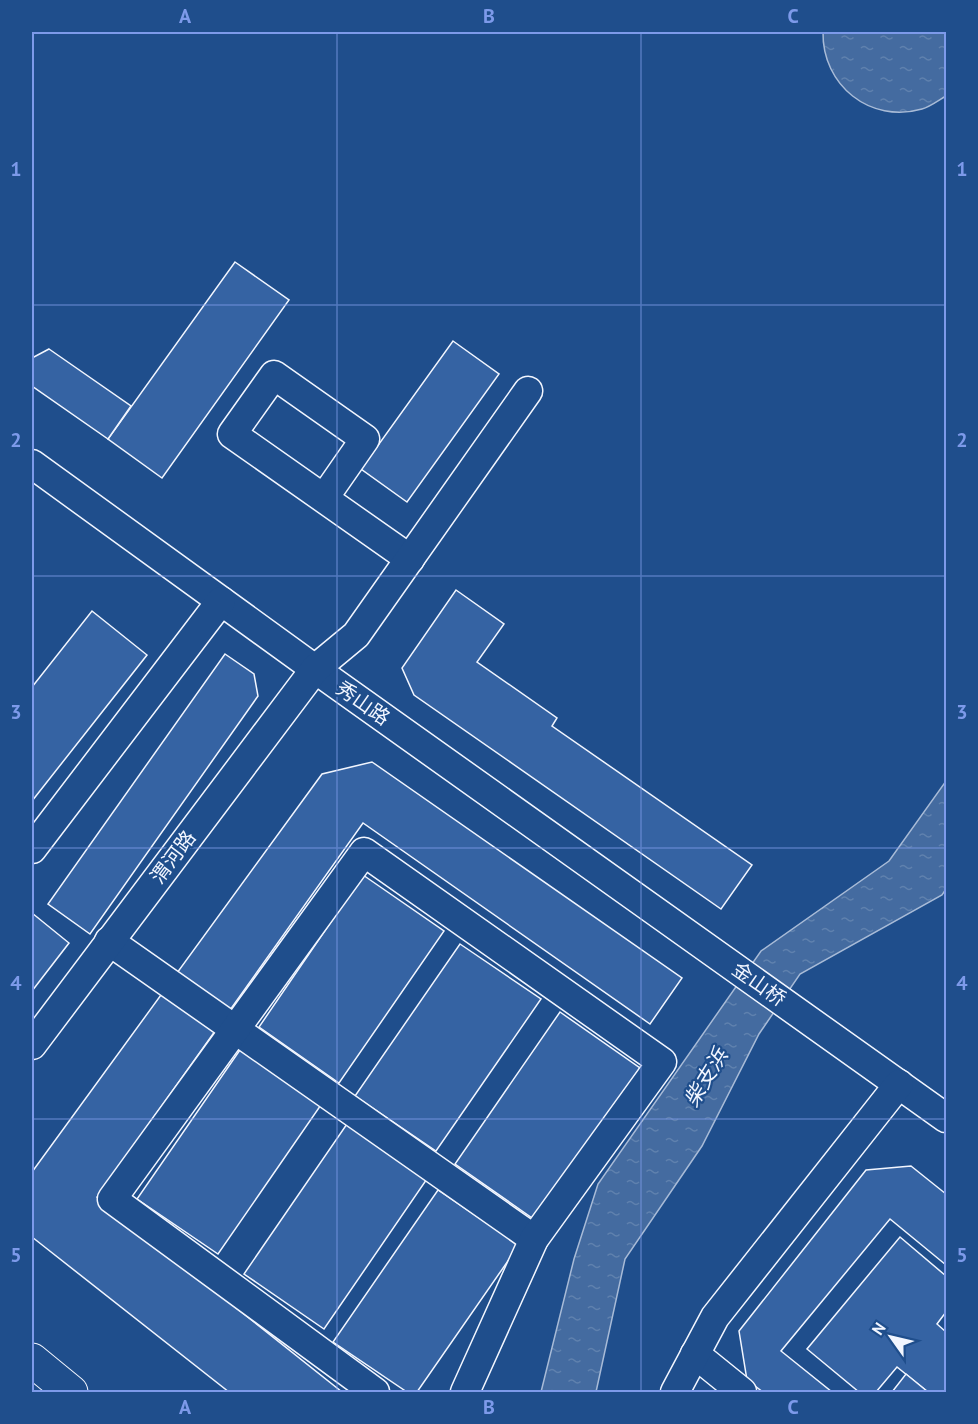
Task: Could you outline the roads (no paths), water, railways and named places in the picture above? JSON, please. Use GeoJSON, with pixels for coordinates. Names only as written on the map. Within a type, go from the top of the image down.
{"type":"FeatureCollection","features":[{"type":"Feature","properties":{"kind":"main road"},"geometry":{"type":"LineString","coordinates":[[32,1360],[71,1392]]}},
{"type":"Feature","properties":{"kind":"street"},"geometry":{"type":"LineString","coordinates":[[324,498],[364,439],[274,375],[232,434],[410,559]]}},
{"type":"Feature","properties":{"kind":"street","name":"渭河路"},"geometry":{"type":"LineString","coordinates":[[32,1045],[315,669],[356,635],[528,391]]}},
{"type":"Feature","properties":{"kind":"street","name":"秀山路"},"geometry":{"type":"LineString","coordinates":[[32,464],[696,940]]}},
{"type":"Feature","properties":{"kind":"street"},"geometry":{"type":"LineString","coordinates":[[32,849],[221,601]]}},
{"type":"Feature","properties":{"kind":"street"},"geometry":{"type":"LineString","coordinates":[[375,1392],[112,1199],[364,852],[662,1062],[534,1239],[465,1392]]}},
{"type":"Feature","properties":{"kind":"street","name":"金山桥"},"geometry":{"type":"LineString","coordinates":[[696,940],[946,1118]]}},
{"type":"Feature","properties":{"kind":"street"},"geometry":{"type":"LineString","coordinates":[[110,941],[534,1239]]}},
{"type":"Feature","properties":{"kind":"street"},"geometry":{"type":"LineString","coordinates":[[675,1392],[715,1317],[899,1084]]}},
{"type":"Feature","properties":{"kind":"street"},"geometry":{"type":"LineString","coordinates":[[695,1354],[742,1392]]}},
{"type":"Feature","properties":{"kind":"water"},"geometry":{"type":"Polygon","coordinates":[[[823,32],[946,32],[946,96],[925,108],[903,112],[884,111],[868,105],[853,96],[840,84],[825,51],[823,32]]]}},
{"type":"Feature","properties":{"kind":"water","name":"柴支浜"},"geometry":{"type":"Polygon","coordinates":[[[946,781],[946,889],[942,895],[800,974],[759,1034],[702,1146],[625,1259],[596,1392],[541,1392],[574,1259],[598,1184],[761,951],[889,861],[946,781]]]}}]}
